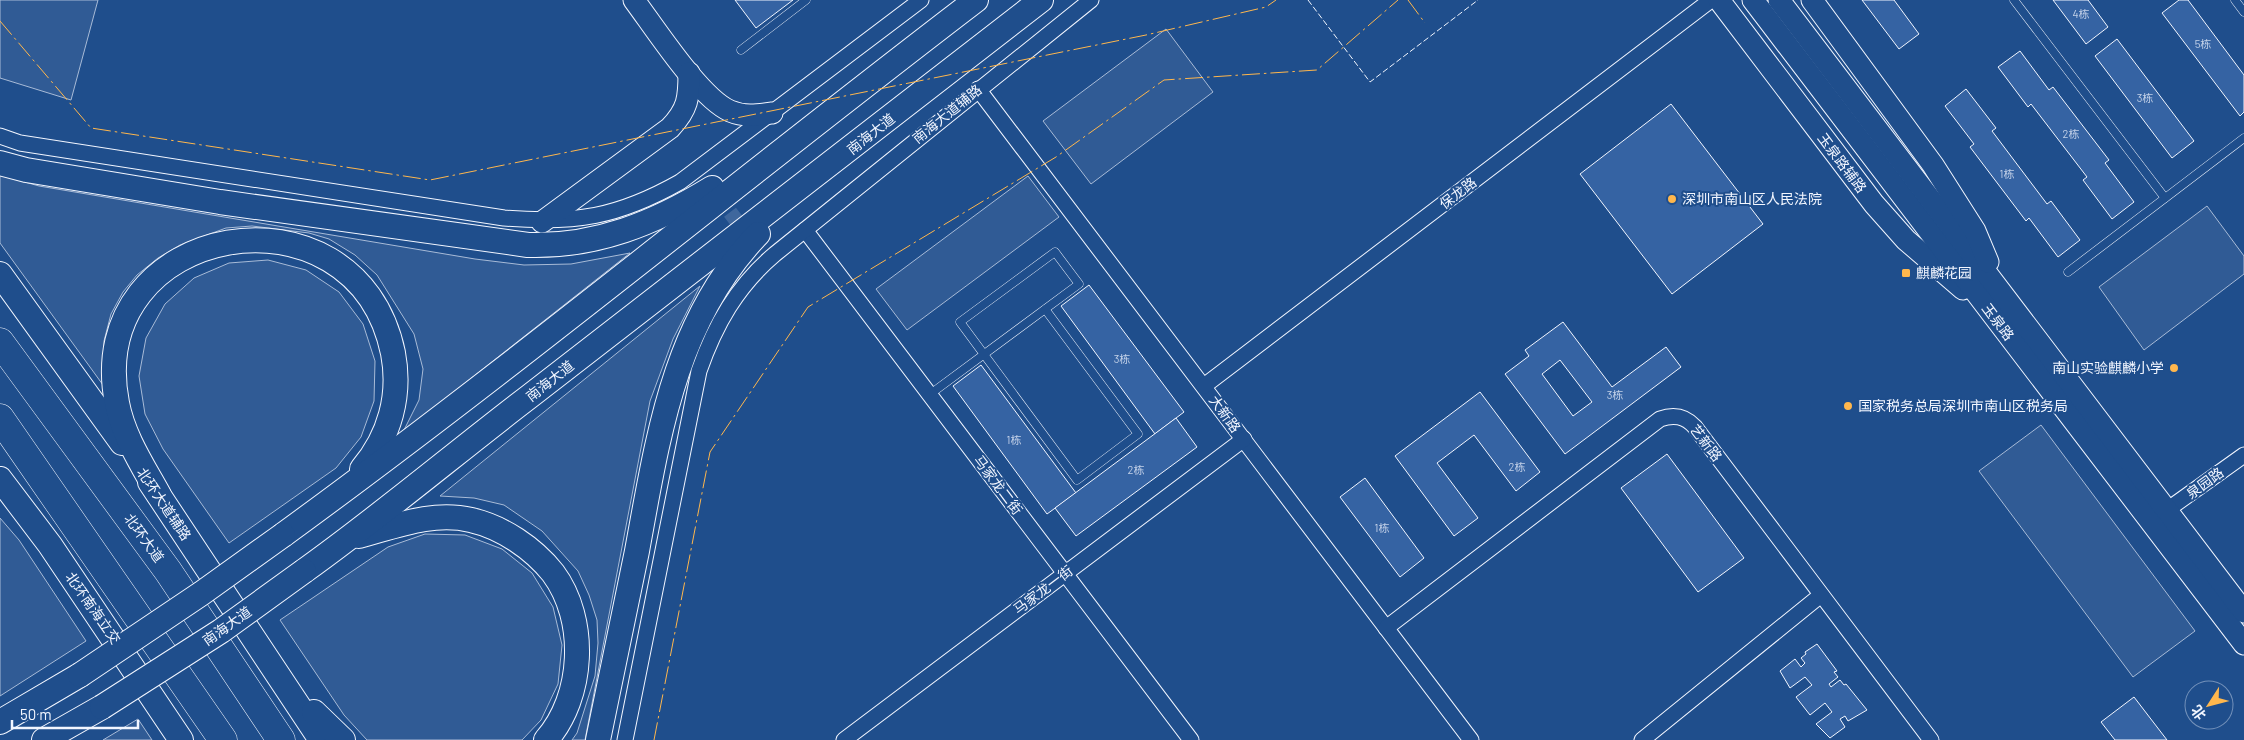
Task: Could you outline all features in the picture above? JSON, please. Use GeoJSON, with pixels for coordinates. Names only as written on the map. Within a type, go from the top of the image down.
{"type":"FeatureCollection","features":[{"type":"Feature","properties":{"kind":"highway","name":"北环大道"},"geometry":{"type":"LineString","coordinates":[[0,342],[168,570],[281,740]]}},
{"type":"Feature","properties":{"kind":"highway"},"geometry":{"type":"LineString","coordinates":[[0,418],[222,740]]}},
{"type":"Feature","properties":{"kind":"main road"},"geometry":{"type":"LineString","coordinates":[[0,722],[80,675],[194,598],[342,492],[510,365],[801,134],[976,0]]}},
{"type":"Feature","properties":{"kind":"main road","name":"南海大道"},"geometry":{"type":"LineString","coordinates":[[44,740],[102,707],[214,636],[348,539],[528,397],[827,168],[1040,0]]}},
{"type":"Feature","properties":{"kind":"main road"},"geometry":{"type":"LineString","coordinates":[[0,163],[26,170],[230,203],[504,243],[555,246],[609,236],[660,217],[684,206],[801,134]]}},
{"type":"Feature","properties":{"kind":"main road"},"geometry":{"type":"LineString","coordinates":[[598,740],[657,445],[683,353],[708,301],[727,271],[749,243],[774,217],[827,168]]}},
{"type":"Feature","properties":{"kind":"main road"},"geometry":{"type":"LineString","coordinates":[[159,495],[137,456],[117,404],[114,379],[120,330],[130,307],[143,288],[161,271],[181,258],[203,248],[255,240],[284,242],[308,249],[331,259],[367,292],[381,317],[391,342],[396,368],[396,394],[392,415],[376,450],[342,492]]}},
{"type":"Feature","properties":{"kind":"main road","name":"北环大道辅路"},"geometry":{"type":"LineString","coordinates":[[0,274],[159,495],[321,740]]}},
{"type":"Feature","properties":{"kind":"main road","name":"北环南海立交"},"geometry":{"type":"LineString","coordinates":[[0,479],[50,546],[181,740]]}},
{"type":"Feature","properties":{"kind":"main road"},"geometry":{"type":"LineString","coordinates":[[0,503],[50,546]]}},
{"type":"Feature","properties":{"kind":"main road"},"geometry":{"type":"LineString","coordinates":[[348,539],[414,520],[443,517],[470,519],[491,525],[536,555],[553,574],[566,597],[574,624],[577,649],[576,679],[569,705],[557,728],[546,740]]}},
{"type":"Feature","properties":{"kind":"main road"},"geometry":{"type":"LineString","coordinates":[[274,669],[343,740]]}},
{"type":"Feature","properties":{"kind":"street"},"geometry":{"type":"LineString","coordinates":[[634,0],[689,73],[710,97],[731,111],[744,115],[772,113]]}},
{"type":"Feature","properties":{"kind":"street"},"geometry":{"type":"LineString","coordinates":[[0,136],[20,143],[504,218],[542,222],[590,217],[617,211],[701,175],[738,139],[921,0]]}},
{"type":"Feature","properties":{"kind":"street","name":"南海大道辅路"},"geometry":{"type":"LineString","coordinates":[[625,740],[699,371],[717,324],[732,300],[763,256],[805,230],[1091,0]]}},
{"type":"Feature","properties":{"kind":"street","name":"保龙路"},"geometry":{"type":"LineString","coordinates":[[1204,386],[1711,0]]}},
{"type":"Feature","properties":{"kind":"street","name":"玉泉路辅路"},"geometry":{"type":"LineString","coordinates":[[1719,0],[1874,204],[1906,240],[1946,276],[1994,300]]}},
{"type":"Feature","properties":{"kind":"street","name":"玉泉路"},"geometry":{"type":"LineString","coordinates":[[1754,0],[1994,300],[2167,510],[2244,612]]}},
{"type":"Feature","properties":{"kind":"street","name":"玉泉路"},"geometry":{"type":"LineString","coordinates":[[1779,0],[2244,644]]}},
{"type":"Feature","properties":{"kind":"street"},"geometry":{"type":"LineString","coordinates":[[1812,0],[1956,198],[1975,231],[1994,300]]}},
{"type":"Feature","properties":{"kind":"street"},"geometry":{"type":"LineString","coordinates":[[542,222],[670,128],[685,108],[689,94],[689,73]]}},
{"type":"Feature","properties":{"kind":"street","name":"大新路"},"geometry":{"type":"LineString","coordinates":[[978,89],[1471,740]]}},
{"type":"Feature","properties":{"kind":"street","name":"马家龙二街"},"geometry":{"type":"LineString","coordinates":[[805,230],[1190,740]]}},
{"type":"Feature","properties":{"kind":"street","name":"艺新路"},"geometry":{"type":"LineString","coordinates":[[1386,628],[1652,425],[1668,416],[1683,417],[1695,427],[1931,740]]}},
{"type":"Feature","properties":{"kind":"street","name":"马家龙一街"},"geometry":{"type":"LineString","coordinates":[[844,740],[1244,439]]}},
{"type":"Feature","properties":{"kind":"street","name":"泉园路"},"geometry":{"type":"LineString","coordinates":[[2167,510],[2244,455]]}},
{"type":"Feature","properties":{"kind":"street"},"geometry":{"type":"LineString","coordinates":[[1642,740],[1821,595]]}},
{"type":"Feature","properties":{"kind":"lane"},"geometry":{"type":"LineString","coordinates":[[741,50],[806,0]]}},
{"type":"Feature","properties":{"kind":"lane"},"geometry":{"type":"LineString","coordinates":[[2014,0],[2165,198]]}},
{"type":"Feature","properties":{"kind":"lane"},"geometry":{"type":"LineString","coordinates":[[2235,0],[2244,12]]}},
{"type":"Feature","properties":{"kind":"lane"},"geometry":{"type":"LineString","coordinates":[[2068,272],[2244,138]]}},
{"type":"Feature","properties":{"kind":"lane"},"geometry":{"type":"LineString","coordinates":[[930,395],[984,354],[1045,309],[1079,284],[1055,252],[960,322],[984,354],[1077,480],[1138,434],[1045,309]]}},
{"type":"Feature","properties":{"kind":"shaded area"},"geometry":{"type":"Polygon","coordinates":[[[0,0],[98,0],[71,100],[0,78],[0,0]]]}},
{"type":"Feature","properties":{"kind":"shaded area"},"geometry":{"type":"Polygon","coordinates":[[[1166,29],[1213,92],[1091,184],[1043,121],[1166,29]]]}},
{"type":"Feature","properties":{"kind":"shaded area"},"geometry":{"type":"Polygon","coordinates":[[[0,175],[39,186],[475,259],[524,265],[571,264],[630,253],[403,432],[419,400],[423,369],[414,334],[377,275],[355,255],[329,239],[309,233],[252,226],[226,228],[180,245],[158,258],[137,275],[123,292],[111,314],[104,341],[103,385],[0,243],[0,175]]]}},
{"type":"Feature","properties":{"kind":"shaded area"},"geometry":{"type":"Polygon","coordinates":[[[1028,176],[1059,217],[907,330],[876,289],[1028,176]]]}},
{"type":"Feature","properties":{"kind":"shaded area"},"geometry":{"type":"Polygon","coordinates":[[[2207,206],[2244,256],[2244,274],[2144,350],[2099,287],[2207,206]]]}},
{"type":"Feature","properties":{"kind":"shaded area"},"geometry":{"type":"Polygon","coordinates":[[[268,260],[306,270],[339,292],[363,324],[375,361],[374,401],[361,437],[336,468],[229,543],[163,449],[145,414],[139,376],[146,338],[165,304],[194,278],[229,263],[268,260]]]}},
{"type":"Feature","properties":{"kind":"shaded area"},"geometry":{"type":"Polygon","coordinates":[[[700,286],[673,339],[650,401],[585,740],[572,740],[577,733],[595,676],[598,643],[597,620],[589,595],[578,571],[542,531],[504,505],[474,498],[440,496],[700,286]]]}},
{"type":"Feature","properties":{"kind":"shaded area"},"geometry":{"type":"Polygon","coordinates":[[[2041,425],[2195,631],[2133,677],[1979,471],[2041,425]]]}},
{"type":"Feature","properties":{"kind":"shaded area"},"geometry":{"type":"Polygon","coordinates":[[[0,518],[19,540],[86,641],[0,696],[0,518]]]}},
{"type":"Feature","properties":{"kind":"shaded area"},"geometry":{"type":"Polygon","coordinates":[[[425,534],[465,535],[502,549],[532,573],[553,607],[562,645],[558,684],[541,720],[522,740],[367,740],[344,715],[280,620],[388,547],[425,534]]]}},
{"type":"Feature","properties":{"kind":"shaded area"},"geometry":{"type":"Polygon","coordinates":[[[138,719],[152,740],[103,740],[138,719]]]}},
{"type":"Feature","properties":{"kind":"building"},"geometry":{"type":"Polygon","coordinates":[[[735,0],[793,0],[756,28],[735,0]]]}},
{"type":"Feature","properties":{"kind":"building"},"geometry":{"type":"Polygon","coordinates":[[[1862,0],[1894,0],[1919,34],[1899,49],[1862,0]]]}},
{"type":"Feature","properties":{"kind":"building"},"geometry":{"type":"Polygon","coordinates":[[[2053,0],[2088,0],[2108,27],[2086,44],[2053,0]]]}},
{"type":"Feature","properties":{"kind":"building"},"geometry":{"type":"Polygon","coordinates":[[[2179,0],[2188,0],[2244,75],[2244,112],[2240,116],[2162,13],[2179,0]]]}},
{"type":"Feature","properties":{"kind":"building"},"geometry":{"type":"Polygon","coordinates":[[[2117,39],[2194,141],[2172,158],[2095,56],[2117,39]]]}},
{"type":"Feature","properties":{"kind":"building"},"geometry":{"type":"Polygon","coordinates":[[[2020,51],[2049,90],[2053,87],[2109,160],[2105,163],[2134,202],[2112,219],[2083,180],[2087,177],[2031,104],[2028,107],[1998,67],[2020,51]]]}},
{"type":"Feature","properties":{"kind":"building"},"geometry":{"type":"Polygon","coordinates":[[[1966,89],[1996,128],[1992,131],[2047,204],[2051,201],[2080,240],[2058,257],[2029,218],[2026,221],[1970,147],[1974,144],[1945,106],[1966,89]]]}},
{"type":"Feature","properties":{"kind":"building","name":"深圳市南山区人民法院"},"geometry":{"type":"Polygon","coordinates":[[[1671,104],[1763,224],[1672,294],[1580,174],[1671,104]]]}},
{"type":"Feature","properties":{"kind":"building"},"geometry":{"type":"Polygon","coordinates":[[[1089,285],[1184,412],[1155,434],[1061,306],[1089,285]]]}},
{"type":"Feature","properties":{"kind":"building"},"geometry":{"type":"Polygon","coordinates":[[[1563,322],[1612,387],[1666,347],[1681,367],[1565,454],[1505,374],[1529,356],[1525,350],[1563,322]],[[1560,360],[1542,374],[1573,416],[1592,402],[1560,360]]]}},
{"type":"Feature","properties":{"kind":"building"},"geometry":{"type":"Polygon","coordinates":[[[981,365],[1076,493],[1047,514],[953,386],[981,365]]]}},
{"type":"Feature","properties":{"kind":"building"},"geometry":{"type":"Polygon","coordinates":[[[1480,392],[1540,472],[1516,491],[1474,435],[1437,463],[1478,518],[1454,536],[1395,456],[1480,392]]]}},
{"type":"Feature","properties":{"kind":"building"},"geometry":{"type":"Polygon","coordinates":[[[1176,418],[1197,447],[1076,536],[1055,508],[1176,418]]]}},
{"type":"Feature","properties":{"kind":"building"},"geometry":{"type":"Polygon","coordinates":[[[1667,454],[1744,558],[1698,592],[1621,488],[1667,454]]]}},
{"type":"Feature","properties":{"kind":"building"},"geometry":{"type":"Polygon","coordinates":[[[1365,478],[1424,558],[1400,577],[1340,497],[1365,478]]]}},
{"type":"Feature","properties":{"kind":"building"},"geometry":{"type":"Polygon","coordinates":[[[1817,644],[1837,671],[1834,672],[1838,677],[1829,684],[1831,687],[1840,680],[1844,685],[1846,684],[1867,710],[1848,721],[1845,716],[1840,719],[1845,727],[1830,738],[1816,724],[1832,712],[1825,703],[1810,715],[1796,697],[1812,685],[1805,677],[1790,688],[1780,671],[1795,659],[1801,667],[1805,663],[1801,658],[1806,654],[1805,652],[1817,644]]]}},
{"type":"Feature","properties":{"kind":"building"},"geometry":{"type":"Polygon","coordinates":[[[2134,697],[2167,740],[2115,740],[2101,722],[2134,697]]]}},
{"type":"Feature","properties":{"kind":"tunnel"},"geometry":{"type":"LineString","coordinates":[[716,194],[749,237]]}},
{"type":"Feature","properties":{"kind":"fence"},"geometry":{"type":"LineString","coordinates":[[1308,0],[1370,82],[1478,0]]}},
{"type":"Feature","properties":{"kind":"power"},"geometry":{"type":"LineString","coordinates":[[0,21],[91,128],[430,180],[1146,35],[1266,7],[1276,0]]}},
{"type":"Feature","properties":{"kind":"power"},"geometry":{"type":"LineString","coordinates":[[654,740],[710,452],[808,307],[1056,157],[1164,80],[1317,70],[1398,0]]}},
{"type":"Feature","properties":{"kind":"power"},"geometry":{"type":"LineString","coordinates":[[1408,0],[1425,23]]}},
{"type":"Feature","properties":{"kind":"place","name":"深圳市南山区人民法院"},"geometry":{"type":"Point","coordinates":[1672,199]}},
{"type":"Feature","properties":{"kind":"place","name":"麒麟花园"},"geometry":{"type":"Point","coordinates":[1906,273]}},
{"type":"Feature","properties":{"kind":"place","name":"南山实验麒麟小学"},"geometry":{"type":"Point","coordinates":[2174,368]}},
{"type":"Feature","properties":{"kind":"place","name":"国家税务总局深圳市南山区税务局"},"geometry":{"type":"Point","coordinates":[1848,406]}}]}
